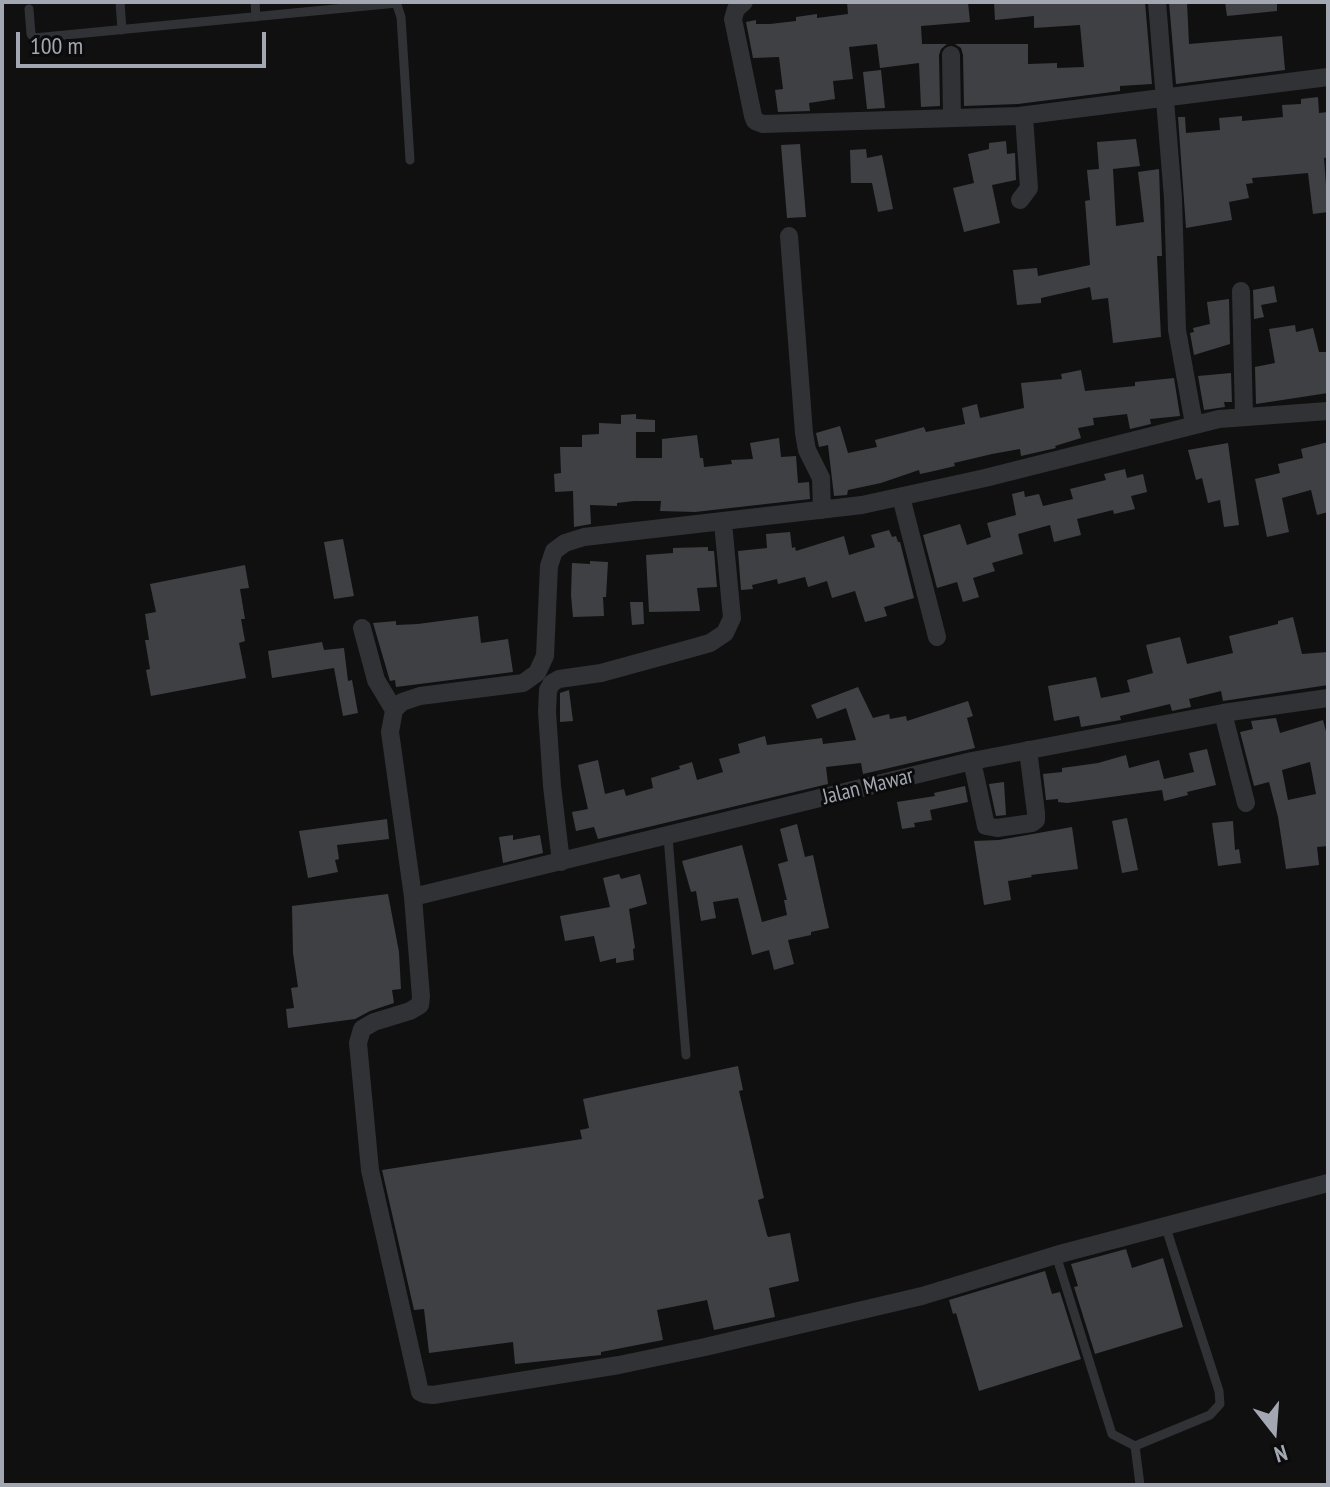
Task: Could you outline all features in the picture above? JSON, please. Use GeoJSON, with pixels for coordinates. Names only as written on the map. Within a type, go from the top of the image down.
{"type":"FeatureCollection","features":[{"type":"Feature","properties":{"kind":"street"},"geometry":{"type":"LineString","coordinates":[[744,2],[736,9],[733,19],[755,121],[763,124],[1024,116],[1328,77]]}},
{"type":"Feature","properties":{"kind":"street"},"geometry":{"type":"LineString","coordinates":[[1157,2],[1173,198],[1177,330],[1194,424]]}},
{"type":"Feature","properties":{"kind":"street"},"geometry":{"type":"LineString","coordinates":[[951,55],[952,118]]}},
{"type":"Feature","properties":{"kind":"street"},"geometry":{"type":"LineString","coordinates":[[1020,200],[1029,188],[1024,116]]}},
{"type":"Feature","properties":{"kind":"street"},"geometry":{"type":"LineString","coordinates":[[789,236],[804,433],[807,450],[821,478],[822,510]]}},
{"type":"Feature","properties":{"kind":"street"},"geometry":{"type":"LineString","coordinates":[[1241,291],[1244,416]]}},
{"type":"Feature","properties":{"kind":"street"},"geometry":{"type":"LineString","coordinates":[[1328,411],[1244,416],[1194,424],[901,497],[723,523],[584,537],[565,543],[554,551],[549,566],[545,656],[537,673],[523,683],[420,696],[402,702],[394,710],[390,732],[413,897],[420,1005],[362,1029],[358,1043],[370,1170],[420,1392],[433,1395],[619,1365],[922,1296],[1056,1255],[1328,1183]]}},
{"type":"Feature","properties":{"kind":"street"},"geometry":{"type":"LineString","coordinates":[[901,497],[937,637]]}},
{"type":"Feature","properties":{"kind":"street"},"geometry":{"type":"LineString","coordinates":[[561,862],[552,786],[548,690],[559,679],[601,673],[696,647],[710,643],[725,633],[732,618],[723,523]]}},
{"type":"Feature","properties":{"kind":"street"},"geometry":{"type":"LineString","coordinates":[[362,628],[376,680],[394,710]]}},
{"type":"Feature","properties":{"kind":"street","name":"Jalan Mawar"},"geometry":{"type":"LineString","coordinates":[[413,897],[972,761],[1223,713],[1328,698]]}},
{"type":"Feature","properties":{"kind":"street"},"geometry":{"type":"LineString","coordinates":[[1223,713],[1246,803]]}},
{"type":"Feature","properties":{"kind":"street"},"geometry":{"type":"LineString","coordinates":[[972,761],[986,826],[997,828],[1032,823],[1036,820],[1036,813],[1028,750]]}},
{"type":"Feature","properties":{"kind":"lane"},"geometry":{"type":"LineString","coordinates":[[120,2],[122,30]]}},
{"type":"Feature","properties":{"kind":"lane"},"geometry":{"type":"LineString","coordinates":[[255,2],[256,17]]}},
{"type":"Feature","properties":{"kind":"lane"},"geometry":{"type":"LineString","coordinates":[[29,9],[34,38],[396,3],[401,17],[410,160]]}},
{"type":"Feature","properties":{"kind":"lane"},"geometry":{"type":"LineString","coordinates":[[668,837],[686,1055]]}},
{"type":"Feature","properties":{"kind":"lane"},"geometry":{"type":"LineString","coordinates":[[1135,1446],[1210,1415],[1220,1404],[1219,1391],[1165,1225]]}},
{"type":"Feature","properties":{"kind":"lane"},"geometry":{"type":"LineString","coordinates":[[1056,1255],[1112,1434],[1135,1446]]}},
{"type":"Feature","properties":{"kind":"lane"},"geometry":{"type":"LineString","coordinates":[[1135,1446],[1140,1485]]}},
{"type":"Feature","properties":{"kind":"building"},"geometry":{"type":"Polygon","coordinates":[[[847,2],[968,2],[970,22],[921,26],[922,44],[947,44],[939,55],[940,106],[921,107],[919,63],[880,68],[877,44],[849,47],[853,79],[833,81],[835,99],[809,103],[810,111],[778,112],[775,90],[783,89],[779,57],[753,58],[746,22],[756,20],[756,24],[770,24],[796,21],[796,17],[817,14],[817,18],[848,14],[847,2]]]}},
{"type":"Feature","properties":{"kind":"building"},"geometry":{"type":"Polygon","coordinates":[[[994,2],[1145,2],[1152,84],[1120,86],[1120,91],[1018,104],[964,106],[963,55],[961,48],[955,44],[1028,44],[1028,64],[1057,63],[1057,68],[1084,67],[1080,25],[1034,28],[1034,16],[995,20],[994,2]]]}},
{"type":"Feature","properties":{"kind":"building"},"geometry":{"type":"Polygon","coordinates":[[[1169,2],[1187,2],[1189,44],[1282,36],[1285,70],[1176,84],[1169,2]]]}},
{"type":"Feature","properties":{"kind":"building"},"geometry":{"type":"Polygon","coordinates":[[[1225,2],[1277,2],[1277,11],[1227,16],[1225,2]]]}},
{"type":"Feature","properties":{"kind":"building"},"geometry":{"type":"Polygon","coordinates":[[[881,70],[885,108],[867,109],[863,72],[881,70]]]}},
{"type":"Feature","properties":{"kind":"building"},"geometry":{"type":"Polygon","coordinates":[[[1318,97],[1319,113],[1328,112],[1328,157],[1324,158],[1328,212],[1313,214],[1308,173],[1252,178],[1253,183],[1246,184],[1249,198],[1229,202],[1232,220],[1186,228],[1178,117],[1185,117],[1186,133],[1220,130],[1219,118],[1242,116],[1242,121],[1283,117],[1282,105],[1301,104],[1301,99],[1318,97]]]}},
{"type":"Feature","properties":{"kind":"building"},"geometry":{"type":"Polygon","coordinates":[[[1136,139],[1140,166],[1113,169],[1116,226],[1144,222],[1138,172],[1159,169],[1162,256],[1157,256],[1161,337],[1113,343],[1108,298],[1092,300],[1090,287],[1041,298],[1041,303],[1017,305],[1013,270],[1037,268],[1038,276],[1090,265],[1085,201],[1090,200],[1087,170],[1099,169],[1097,142],[1136,139]]]}},
{"type":"Feature","properties":{"kind":"building"},"geometry":{"type":"Polygon","coordinates":[[[1006,141],[1007,154],[1015,153],[1016,180],[992,185],[1000,223],[964,232],[953,188],[974,183],[968,154],[989,149],[989,143],[1006,141]]]}},
{"type":"Feature","properties":{"kind":"building"},"geometry":{"type":"Polygon","coordinates":[[[800,144],[806,217],[787,218],[781,145],[800,144]]]}},
{"type":"Feature","properties":{"kind":"building"},"geometry":{"type":"Polygon","coordinates":[[[866,149],[867,158],[882,155],[893,209],[878,212],[872,183],[851,183],[850,150],[866,149]]]}},
{"type":"Feature","properties":{"kind":"building"},"geometry":{"type":"Polygon","coordinates":[[[1274,286],[1277,302],[1261,305],[1264,317],[1254,319],[1253,290],[1274,286]]]}},
{"type":"Feature","properties":{"kind":"building"},"geometry":{"type":"Polygon","coordinates":[[[1229,299],[1230,344],[1194,355],[1190,333],[1194,332],[1193,328],[1210,324],[1207,302],[1229,299]]]}},
{"type":"Feature","properties":{"kind":"building"},"geometry":{"type":"Polygon","coordinates":[[[1295,325],[1296,332],[1313,328],[1319,352],[1328,352],[1328,393],[1256,404],[1255,367],[1275,363],[1269,329],[1295,325]]]}},
{"type":"Feature","properties":{"kind":"building"},"geometry":{"type":"Polygon","coordinates":[[[1081,370],[1085,391],[1174,378],[1180,416],[1150,419],[1151,424],[1130,429],[1127,414],[1093,418],[1094,425],[1078,428],[1081,438],[1056,448],[1021,456],[1020,449],[992,454],[934,471],[920,474],[919,470],[848,490],[847,495],[834,496],[828,445],[819,447],[816,433],[840,426],[848,453],[877,447],[875,440],[924,427],[926,432],[965,424],[962,408],[977,404],[980,418],[1024,408],[1021,383],[1062,379],[1061,374],[1081,370]]]}},
{"type":"Feature","properties":{"kind":"building"},"geometry":{"type":"Polygon","coordinates":[[[1231,373],[1232,402],[1224,402],[1225,407],[1204,410],[1198,376],[1231,373]]]}},
{"type":"Feature","properties":{"kind":"building"},"geometry":{"type":"Polygon","coordinates":[[[636,414],[636,419],[655,420],[655,432],[636,432],[636,458],[662,458],[662,439],[697,435],[704,467],[732,464],[731,460],[753,459],[750,443],[779,438],[781,457],[796,456],[798,483],[809,482],[810,499],[695,512],[660,511],[661,501],[634,501],[617,503],[617,506],[590,505],[591,524],[574,527],[573,491],[555,492],[554,474],[561,473],[560,447],[582,447],[582,435],[599,434],[599,423],[621,424],[621,415],[636,414]]]}},
{"type":"Feature","properties":{"kind":"building"},"geometry":{"type":"Polygon","coordinates":[[[1328,442],[1328,512],[1317,515],[1311,490],[1282,498],[1289,532],[1267,537],[1255,479],[1280,473],[1278,464],[1303,458],[1301,449],[1328,442]]]}},
{"type":"Feature","properties":{"kind":"building"},"geometry":{"type":"Polygon","coordinates":[[[1228,443],[1239,525],[1224,527],[1220,500],[1208,503],[1202,478],[1196,480],[1188,450],[1228,443]]]}},
{"type":"Feature","properties":{"kind":"building"},"geometry":{"type":"Polygon","coordinates":[[[1125,469],[1127,478],[1143,474],[1147,492],[1131,496],[1135,509],[1114,514],[1113,510],[1077,519],[1081,535],[1054,542],[1050,525],[1018,534],[1023,554],[992,563],[995,571],[973,578],[979,597],[963,602],[957,582],[937,588],[923,535],[960,524],[967,545],[991,537],[987,523],[1016,515],[1012,494],[1024,491],[1025,497],[1039,494],[1043,506],[1073,499],[1070,489],[1106,480],[1104,474],[1125,469]]]}},
{"type":"Feature","properties":{"kind":"building"},"geometry":{"type":"Polygon","coordinates":[[[889,530],[892,537],[896,536],[900,542],[914,598],[884,607],[887,616],[865,622],[855,591],[832,598],[827,581],[808,587],[805,577],[778,584],[777,579],[752,585],[753,589],[741,590],[738,551],[767,548],[766,534],[790,532],[792,548],[795,547],[796,551],[844,536],[849,555],[875,547],[871,535],[889,530]]]}},
{"type":"Feature","properties":{"kind":"building"},"geometry":{"type":"Polygon","coordinates":[[[343,539],[354,596],[334,599],[324,542],[343,539]]]}},
{"type":"Feature","properties":{"kind":"building"},"geometry":{"type":"Polygon","coordinates":[[[708,547],[708,551],[714,551],[717,587],[697,588],[700,611],[649,612],[646,555],[673,553],[673,548],[708,547]]]}},
{"type":"Feature","properties":{"kind":"building"},"geometry":{"type":"Polygon","coordinates":[[[590,561],[608,562],[606,597],[603,597],[604,616],[573,617],[572,563],[590,564],[590,561]]]}},
{"type":"Feature","properties":{"kind":"building"},"geometry":{"type":"Polygon","coordinates":[[[245,565],[249,588],[240,589],[245,641],[239,643],[246,678],[151,696],[146,670],[150,669],[145,614],[156,612],[150,584],[245,565]]]}},
{"type":"Feature","properties":{"kind":"building"},"geometry":{"type":"Polygon","coordinates":[[[630,602],[643,602],[644,624],[632,625],[630,602]]]}},
{"type":"Feature","properties":{"kind":"building"},"geometry":{"type":"Polygon","coordinates":[[[478,616],[481,643],[508,639],[513,672],[396,687],[395,680],[390,681],[373,623],[396,621],[396,625],[418,624],[478,616]]]}},
{"type":"Feature","properties":{"kind":"building"},"geometry":{"type":"Polygon","coordinates":[[[1293,617],[1302,654],[1328,652],[1328,685],[1223,701],[1221,691],[1189,699],[1191,707],[1172,711],[1170,704],[1120,716],[1121,720],[1081,727],[1079,716],[1054,721],[1048,686],[1096,677],[1101,698],[1130,692],[1127,680],[1153,673],[1146,645],[1180,637],[1187,664],[1233,653],[1229,636],[1278,624],[1278,621],[1293,617]]]}},
{"type":"Feature","properties":{"kind":"building"},"geometry":{"type":"Polygon","coordinates":[[[322,642],[324,650],[344,648],[348,681],[352,680],[358,713],[343,716],[334,668],[272,678],[268,651],[322,642]]]}},
{"type":"Feature","properties":{"kind":"building"},"geometry":{"type":"Polygon","coordinates":[[[858,687],[873,718],[889,714],[890,719],[906,716],[907,721],[968,701],[973,716],[967,718],[975,748],[863,774],[861,763],[826,767],[828,784],[598,839],[594,827],[576,831],[572,812],[588,809],[578,765],[598,760],[605,794],[624,789],[626,796],[653,788],[651,778],[692,762],[697,780],[723,772],[719,759],[740,753],[738,744],[765,736],[767,745],[822,738],[823,744],[856,740],[846,708],[817,719],[811,705],[858,687]]]}},
{"type":"Feature","properties":{"kind":"building"},"geometry":{"type":"Polygon","coordinates":[[[569,690],[573,721],[560,722],[560,693],[569,690]]]}},
{"type":"Feature","properties":{"kind":"building"},"geometry":{"type":"Polygon","coordinates":[[[1276,718],[1280,733],[1323,720],[1328,739],[1328,846],[1317,847],[1319,865],[1286,869],[1269,782],[1254,786],[1240,732],[1253,729],[1251,721],[1276,718]],[[1310,762],[1282,770],[1288,800],[1316,794],[1310,762]]]}},
{"type":"Feature","properties":{"kind":"building"},"geometry":{"type":"Polygon","coordinates":[[[1207,749],[1216,785],[1187,792],[1188,795],[1164,801],[1162,790],[1067,803],[1058,802],[1058,799],[1046,800],[1043,774],[1126,755],[1129,768],[1159,760],[1164,779],[1194,772],[1189,753],[1207,749]]]}},
{"type":"Feature","properties":{"kind":"building"},"geometry":{"type":"Polygon","coordinates":[[[1004,782],[1006,815],[996,816],[989,784],[1004,782]]]}},
{"type":"Feature","properties":{"kind":"building"},"geometry":{"type":"Polygon","coordinates":[[[965,786],[968,802],[930,810],[932,820],[902,829],[897,802],[935,796],[934,793],[965,786]]]}},
{"type":"Feature","properties":{"kind":"building"},"geometry":{"type":"Polygon","coordinates":[[[1127,818],[1138,870],[1122,873],[1112,821],[1127,818]]]}},
{"type":"Feature","properties":{"kind":"building"},"geometry":{"type":"Polygon","coordinates":[[[387,819],[389,839],[337,845],[339,859],[335,860],[338,872],[308,878],[299,831],[387,819]]]}},
{"type":"Feature","properties":{"kind":"building"},"geometry":{"type":"Polygon","coordinates":[[[1233,821],[1235,850],[1239,849],[1241,863],[1218,866],[1212,823],[1233,821]]]}},
{"type":"Feature","properties":{"kind":"building"},"geometry":{"type":"Polygon","coordinates":[[[797,824],[805,857],[813,855],[829,928],[788,940],[794,964],[774,970],[769,950],[752,955],[738,898],[713,902],[716,918],[701,921],[696,891],[691,892],[682,861],[742,845],[762,922],[787,915],[784,900],[787,900],[778,864],[788,861],[780,829],[797,824]]]}},
{"type":"Feature","properties":{"kind":"building"},"geometry":{"type":"Polygon","coordinates":[[[1072,827],[1078,869],[1008,881],[1011,900],[984,905],[974,841],[999,840],[1072,827]]]}},
{"type":"Feature","properties":{"kind":"building"},"geometry":{"type":"Polygon","coordinates":[[[513,835],[513,840],[540,835],[543,853],[503,863],[499,837],[513,835]]]}},
{"type":"Feature","properties":{"kind":"building"},"geometry":{"type":"Polygon","coordinates":[[[619,874],[621,879],[640,874],[647,904],[629,909],[634,960],[616,963],[616,958],[600,962],[594,936],[565,941],[560,916],[610,907],[603,878],[619,874]]]}},
{"type":"Feature","properties":{"kind":"building"},"geometry":{"type":"Polygon","coordinates":[[[388,894],[399,952],[401,989],[392,990],[394,1003],[355,1019],[288,1028],[286,1009],[294,1008],[291,988],[298,987],[293,953],[292,906],[388,894]]]}},
{"type":"Feature","properties":{"kind":"building"},"geometry":{"type":"Polygon","coordinates":[[[738,1066],[743,1090],[739,1091],[764,1198],[758,1200],[767,1235],[790,1233],[799,1281],[769,1288],[775,1317],[714,1330],[707,1300],[657,1310],[663,1340],[601,1352],[601,1355],[515,1364],[513,1342],[429,1353],[424,1309],[414,1310],[382,1170],[582,1139],[580,1130],[589,1128],[583,1099],[738,1066]]]}},
{"type":"Feature","properties":{"kind":"building"},"geometry":{"type":"Polygon","coordinates":[[[1126,1249],[1132,1268],[1163,1258],[1183,1327],[1095,1354],[1074,1287],[1078,1286],[1071,1264],[1126,1249]]]}},
{"type":"Feature","properties":{"kind":"building"},"geometry":{"type":"Polygon","coordinates":[[[1045,1271],[1052,1294],[1060,1292],[1081,1359],[979,1391],[956,1313],[953,1314],[949,1300],[1045,1271]]]}}]}
